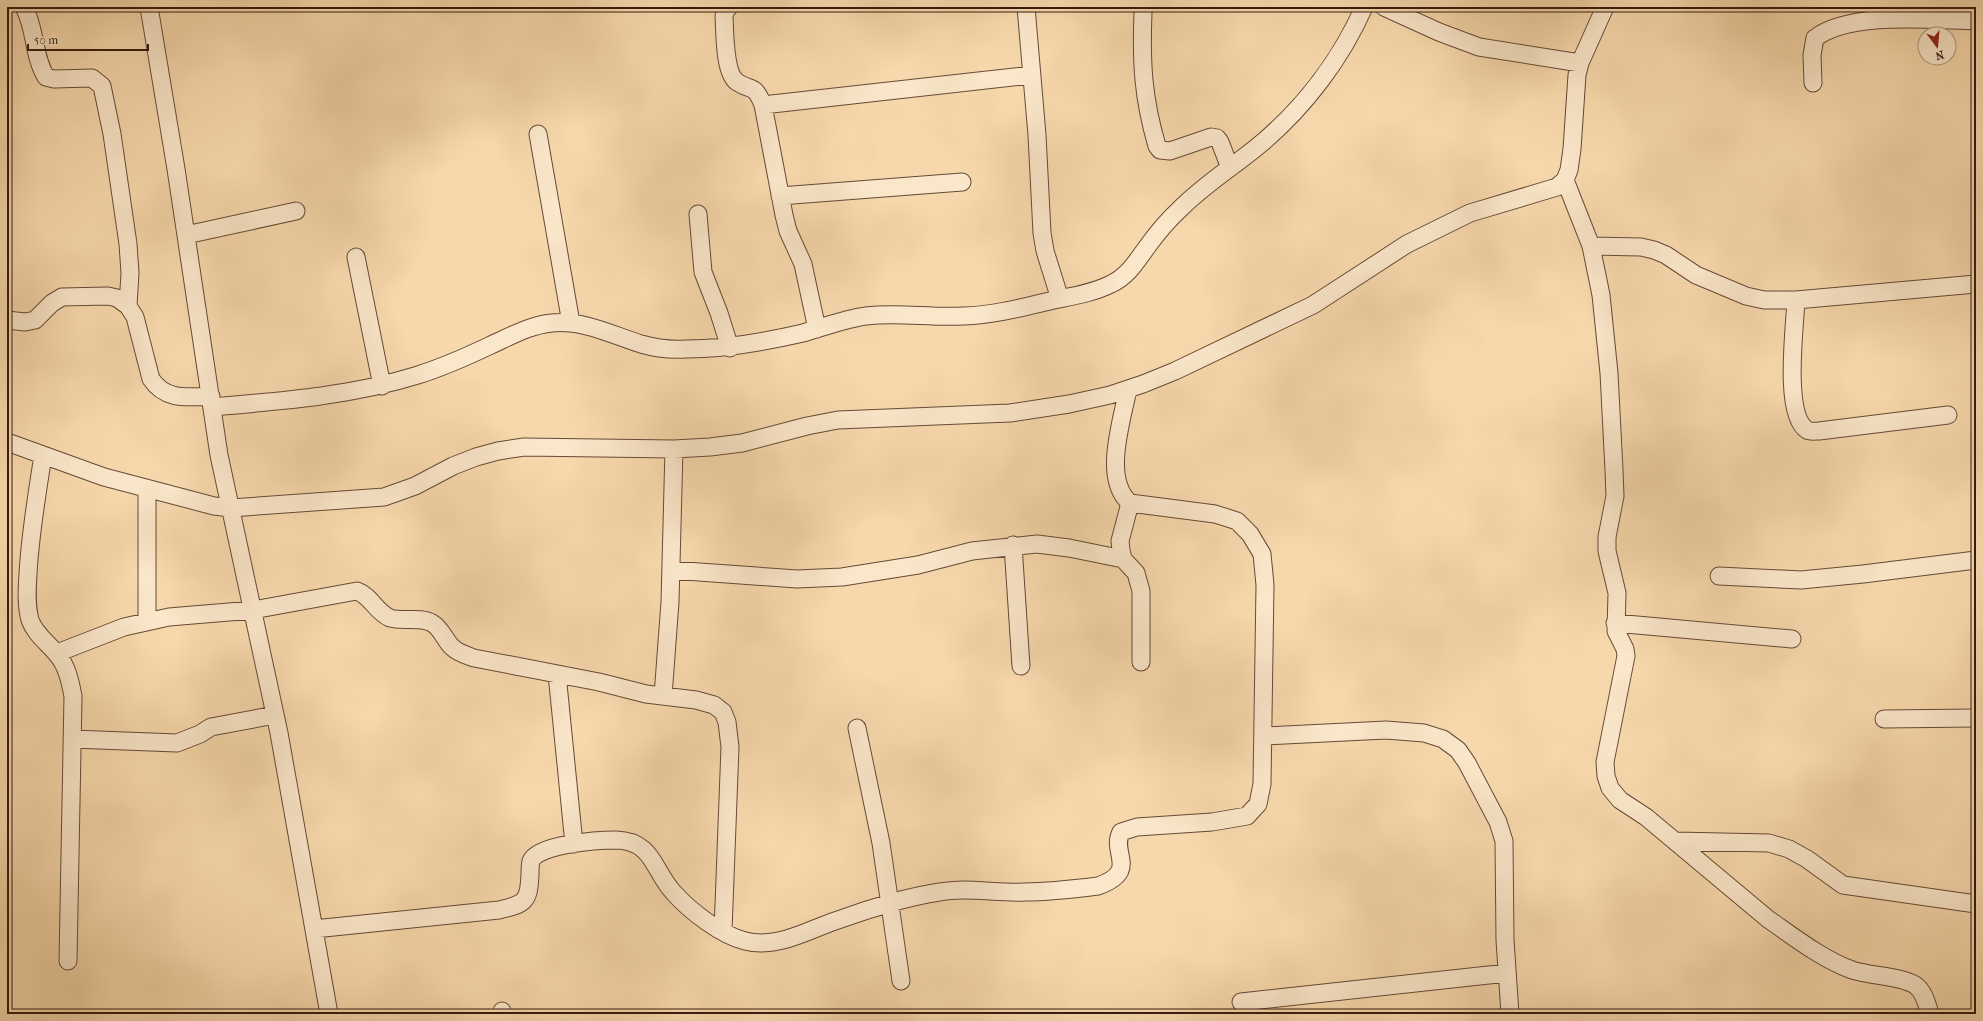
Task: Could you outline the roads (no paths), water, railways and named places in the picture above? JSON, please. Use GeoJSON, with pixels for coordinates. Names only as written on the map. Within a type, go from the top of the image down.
{"type":"FeatureCollection","features":[{"type":"Feature","properties":{"kind":"street"},"geometry":{"type":"LineString","coordinates":[[24,7],[31,21],[40,63],[46,77],[54,80],[92,78],[102,86],[112,134],[128,244],[130,273],[128,306]]}},
{"type":"Feature","properties":{"kind":"street"},"geometry":{"type":"LineString","coordinates":[[149,7],[186,235],[219,455],[275,715],[329,1014]]}},
{"type":"Feature","properties":{"kind":"street"},"geometry":{"type":"LineString","coordinates":[[730,7],[726,10],[724,16],[727,55],[731,75],[736,81],[755,90],[763,105],[788,231],[803,264],[817,329]]}},
{"type":"Feature","properties":{"kind":"street"},"geometry":{"type":"LineString","coordinates":[[1026,7],[1032,74],[1042,233],[1045,251],[1060,299]]}},
{"type":"Feature","properties":{"kind":"street"},"geometry":{"type":"LineString","coordinates":[[7,320],[25,322],[35,320],[52,303],[62,297],[108,296],[117,298],[128,306],[135,317],[151,379],[157,388],[165,394],[211,402],[308,399],[382,386],[423,374],[468,356],[527,329],[552,323],[571,323],[588,326],[643,344],[662,348],[730,348],[817,329],[866,316],[889,314],[965,316],[999,313],[1060,299],[1108,286],[1121,279],[1135,265],[1164,226],[1181,208],[1262,143],[1313,91],[1354,30],[1364,7]]}},
{"type":"Feature","properties":{"kind":"street"},"geometry":{"type":"LineString","coordinates":[[1384,7],[1461,41],[1479,47],[1580,63]]}},
{"type":"Feature","properties":{"kind":"street"},"geometry":{"type":"LineString","coordinates":[[1605,7],[1580,63],[1574,103],[1572,149],[1565,180],[1591,246],[1601,295],[1609,373],[1615,496],[1607,537],[1607,551],[1617,593],[1615,623],[1616,631],[1625,649],[1626,656],[1605,762],[1606,776],[1610,788],[1620,800],[1646,817],[1768,919],[1835,962],[1864,974],[1903,980],[1916,986],[1925,998],[1930,1014]]}},
{"type":"Feature","properties":{"kind":"street"},"geometry":{"type":"LineString","coordinates":[[1142,13],[1143,84],[1157,146],[1160,150],[1170,151],[1211,137],[1216,138],[1220,142],[1230,168]]}},
{"type":"Feature","properties":{"kind":"street"},"geometry":{"type":"LineString","coordinates":[[1812,83],[1812,55],[1815,38],[1824,32],[1841,25],[1866,20],[1976,21]]}},
{"type":"Feature","properties":{"kind":"street"},"geometry":{"type":"LineString","coordinates":[[763,105],[1032,74]]}},
{"type":"Feature","properties":{"kind":"street"},"geometry":{"type":"LineString","coordinates":[[538,134],[571,323]]}},
{"type":"Feature","properties":{"kind":"street"},"geometry":{"type":"LineString","coordinates":[[7,442],[104,477],[214,506],[231,508],[384,497],[415,486],[453,466],[476,457],[498,451],[524,447],[674,449],[710,447],[742,443],[807,426],[838,420],[1010,413],[1069,404],[1128,389],[1175,371],[1313,305],[1407,244],[1470,213],[1557,187],[1565,180]]}},
{"type":"Feature","properties":{"kind":"street"},"geometry":{"type":"LineString","coordinates":[[780,196],[962,182]]}},
{"type":"Feature","properties":{"kind":"street"},"geometry":{"type":"LineString","coordinates":[[186,235],[296,211]]}},
{"type":"Feature","properties":{"kind":"street"},"geometry":{"type":"LineString","coordinates":[[698,214],[702,272],[719,313],[730,348]]}},
{"type":"Feature","properties":{"kind":"street"},"geometry":{"type":"LineString","coordinates":[[1591,246],[1642,247],[1654,250],[1666,255],[1696,275],[1746,296],[1764,300],[1796,300],[1976,284]]}},
{"type":"Feature","properties":{"kind":"street"},"geometry":{"type":"LineString","coordinates":[[356,257],[382,386]]}},
{"type":"Feature","properties":{"kind":"street"},"geometry":{"type":"LineString","coordinates":[[1796,300],[1792,384],[1793,403],[1801,425],[1808,431],[1819,431],[1948,415]]}},
{"type":"Feature","properties":{"kind":"street"},"geometry":{"type":"LineString","coordinates":[[314,929],[499,910],[516,906],[526,900],[529,893],[531,860],[538,852],[574,844],[617,840],[640,846],[650,855],[666,883],[674,893],[691,910],[723,931],[744,941],[757,943],[776,942],[890,903],[944,891],[962,890],[1025,892],[1079,889],[1098,886],[1109,882],[1118,873],[1122,865],[1119,841],[1121,832],[1137,827],[1212,822],[1247,816],[1258,804],[1262,784],[1264,736],[1265,585],[1262,554],[1250,534],[1237,521],[1216,514],[1130,502],[1123,496],[1118,486],[1115,473],[1119,436],[1128,389]]}},
{"type":"Feature","properties":{"kind":"street"},"geometry":{"type":"LineString","coordinates":[[663,696],[670,570],[674,449]]}},
{"type":"Feature","properties":{"kind":"street"},"geometry":{"type":"LineString","coordinates":[[43,455],[29,552],[27,607],[30,621],[38,635],[57,653],[64,666],[72,696],[68,961]]}},
{"type":"Feature","properties":{"kind":"street"},"geometry":{"type":"LineString","coordinates":[[147,489],[148,621]]}},
{"type":"Feature","properties":{"kind":"street"},"geometry":{"type":"LineString","coordinates":[[1130,502],[1120,541],[1123,559],[1136,573],[1141,591],[1141,662]]}},
{"type":"Feature","properties":{"kind":"street"},"geometry":{"type":"LineString","coordinates":[[670,570],[797,579],[842,577],[918,565],[972,550],[1037,544],[1068,548],[1123,559]]}},
{"type":"Feature","properties":{"kind":"street"},"geometry":{"type":"LineString","coordinates":[[1013,546],[1021,666]]}},
{"type":"Feature","properties":{"kind":"street"},"geometry":{"type":"LineString","coordinates":[[1719,576],[1801,580],[1976,560]]}},
{"type":"Feature","properties":{"kind":"street"},"geometry":{"type":"LineString","coordinates":[[57,653],[124,627],[148,621],[187,614],[253,610],[357,591],[364,594],[380,612],[388,617],[397,620],[431,622],[439,628],[452,647],[461,653],[474,658],[600,682],[646,694],[696,700],[714,705],[723,712],[727,722],[730,747],[723,931]]}},
{"type":"Feature","properties":{"kind":"street"},"geometry":{"type":"LineString","coordinates":[[1615,623],[1792,639]]}},
{"type":"Feature","properties":{"kind":"street"},"geometry":{"type":"LineString","coordinates":[[557,674],[574,844]]}},
{"type":"Feature","properties":{"kind":"street"},"geometry":{"type":"LineString","coordinates":[[72,739],[177,743],[200,734],[211,727],[275,715]]}},
{"type":"Feature","properties":{"kind":"street"},"geometry":{"type":"LineString","coordinates":[[1884,719],[1976,718]]}},
{"type":"Feature","properties":{"kind":"street"},"geometry":{"type":"LineString","coordinates":[[857,728],[881,843],[901,982]]}},
{"type":"Feature","properties":{"kind":"street"},"geometry":{"type":"LineString","coordinates":[[1264,736],[1386,730],[1416,732],[1443,739],[1458,750],[1468,763],[1498,822],[1504,841],[1507,973],[1510,1014]]}},
{"type":"Feature","properties":{"kind":"street"},"geometry":{"type":"LineString","coordinates":[[1675,841],[1744,841],[1769,843],[1789,849],[1843,885],[1976,904]]}},
{"type":"Feature","properties":{"kind":"street"},"geometry":{"type":"LineString","coordinates":[[1241,1002],[1507,973]]}}]}
